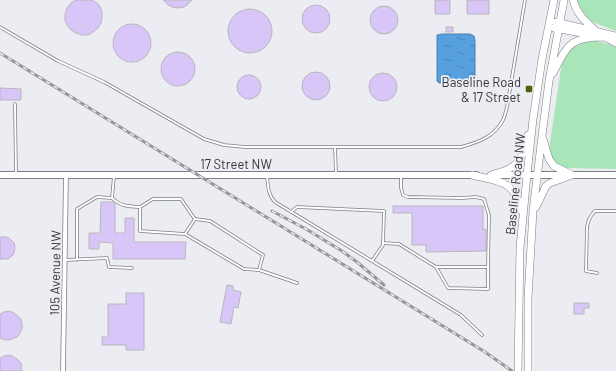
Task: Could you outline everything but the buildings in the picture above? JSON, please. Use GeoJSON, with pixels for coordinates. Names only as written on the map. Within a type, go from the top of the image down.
{"type":"FeatureCollection","features":[{"type":"Feature","properties":{"kind":"main road","name":"Baseline Road NW"},"geometry":{"type":"LineString","coordinates":[[518,371],[520,248],[523,216],[533,119],[542,60],[554,0]]}},
{"type":"Feature","properties":{"kind":"main road","name":"Baseline Road NW"},"geometry":{"type":"LineString","coordinates":[[528,371],[528,298],[533,211],[550,81],[564,0]]}},
{"type":"Feature","properties":{"kind":"main road"},"geometry":{"type":"LineString","coordinates":[[574,0],[580,15],[596,31]]}},
{"type":"Feature","properties":{"kind":"main road"},"geometry":{"type":"LineString","coordinates":[[549,24],[605,37],[616,43]]}},
{"type":"Feature","properties":{"kind":"main road"},"geometry":{"type":"LineString","coordinates":[[559,26],[596,31],[616,36]]}},
{"type":"Feature","properties":{"kind":"main road"},"geometry":{"type":"LineString","coordinates":[[550,81],[564,53],[570,45],[578,40],[586,38],[605,37]]}},
{"type":"Feature","properties":{"kind":"main road"},"geometry":{"type":"LineString","coordinates":[[491,175],[513,167],[517,163],[521,156],[533,119]]}},
{"type":"Feature","properties":{"kind":"main road"},"geometry":{"type":"LineString","coordinates":[[542,136],[549,159],[554,166],[572,175]]}},
{"type":"Feature","properties":{"kind":"main road","name":"17 Street NW"},"geometry":{"type":"LineString","coordinates":[[0,175],[491,175]]}},
{"type":"Feature","properties":{"kind":"main road"},"geometry":{"type":"LineString","coordinates":[[472,175],[501,182],[512,188],[523,216]]}},
{"type":"Feature","properties":{"kind":"main road"},"geometry":{"type":"LineString","coordinates":[[491,175],[616,175]]}},
{"type":"Feature","properties":{"kind":"main road"},"geometry":{"type":"LineString","coordinates":[[533,211],[546,186],[550,182],[572,175]]}},
{"type":"Feature","properties":{"kind":"street","name":"105 Avenue NW"},"geometry":{"type":"LineString","coordinates":[[63,371],[66,174]]}},
{"type":"Feature","properties":{"kind":"lane"},"geometry":{"type":"LineString","coordinates":[[0,27],[58,61],[104,82],[204,139],[224,145],[245,147],[461,147],[478,142],[487,137],[496,130],[503,120],[507,107],[525,0]]}},
{"type":"Feature","properties":{"kind":"lane"},"geometry":{"type":"LineString","coordinates":[[15,104],[16,175]]}},
{"type":"Feature","properties":{"kind":"lane"},"geometry":{"type":"LineString","coordinates":[[335,147],[336,175]]}},
{"type":"Feature","properties":{"kind":"lane"},"geometry":{"type":"LineString","coordinates":[[112,198],[114,175]]}},
{"type":"Feature","properties":{"kind":"lane"},"geometry":{"type":"LineString","coordinates":[[266,175],[268,191],[275,202],[461,315],[482,335]]}},
{"type":"Feature","properties":{"kind":"lane"},"geometry":{"type":"LineString","coordinates":[[383,243],[399,244],[436,267],[448,288],[488,289],[489,215],[484,199],[476,197],[408,197],[403,195],[401,188],[401,175]]}},
{"type":"Feature","properties":{"kind":"lane"},"geometry":{"type":"LineString","coordinates":[[77,260],[77,209],[97,197],[112,198],[124,206],[140,208],[153,200],[181,200],[195,219],[210,221],[263,255],[259,270]]}},
{"type":"Feature","properties":{"kind":"lane"},"geometry":{"type":"LineString","coordinates":[[291,212],[297,207],[384,211],[383,245],[372,261]]}},
{"type":"Feature","properties":{"kind":"lane"},"geometry":{"type":"LineString","coordinates":[[140,208],[140,231],[185,234],[244,269],[259,270],[297,283]]}},
{"type":"Feature","properties":{"kind":"lane"},"geometry":{"type":"LineString","coordinates":[[597,273],[586,271],[588,220],[591,214],[595,211],[616,211]]}},
{"type":"Feature","properties":{"kind":"lane"},"geometry":{"type":"LineString","coordinates":[[185,234],[195,219]]}},
{"type":"Feature","properties":{"kind":"lane"},"geometry":{"type":"LineString","coordinates":[[65,260],[107,258],[109,268],[132,268]]}},
{"type":"Feature","properties":{"kind":"lane"},"geometry":{"type":"LineString","coordinates":[[436,267],[488,267]]}},
{"type":"Feature","properties":{"kind":"green space"},"geometry":{"type":"Polygon","coordinates":[[[576,0],[616,0],[616,31],[585,18],[576,0]]]}},
{"type":"Feature","properties":{"kind":"green space"},"geometry":{"type":"Polygon","coordinates":[[[597,41],[616,47],[616,169],[563,168],[555,163],[549,149],[562,62],[572,46],[580,42],[597,41]]]}},
{"type":"Feature","properties":{"kind":"water"},"geometry":{"type":"Polygon","coordinates":[[[470,34],[474,36],[475,78],[471,83],[439,83],[437,81],[437,35],[470,34]]]}},
{"type":"Feature","properties":{"kind":"railway"},"geometry":{"type":"LineString","coordinates":[[0,53],[485,352],[512,371]]}},
{"type":"Feature","properties":{"kind":"railway"},"geometry":{"type":"LineString","coordinates":[[272,211],[306,229],[342,251],[384,285]]}},
{"type":"Feature","properties":{"kind":"place","name":"Baseline Road & 17 Street"},"geometry":{"type":"Point","coordinates":[529,89]}}]}
